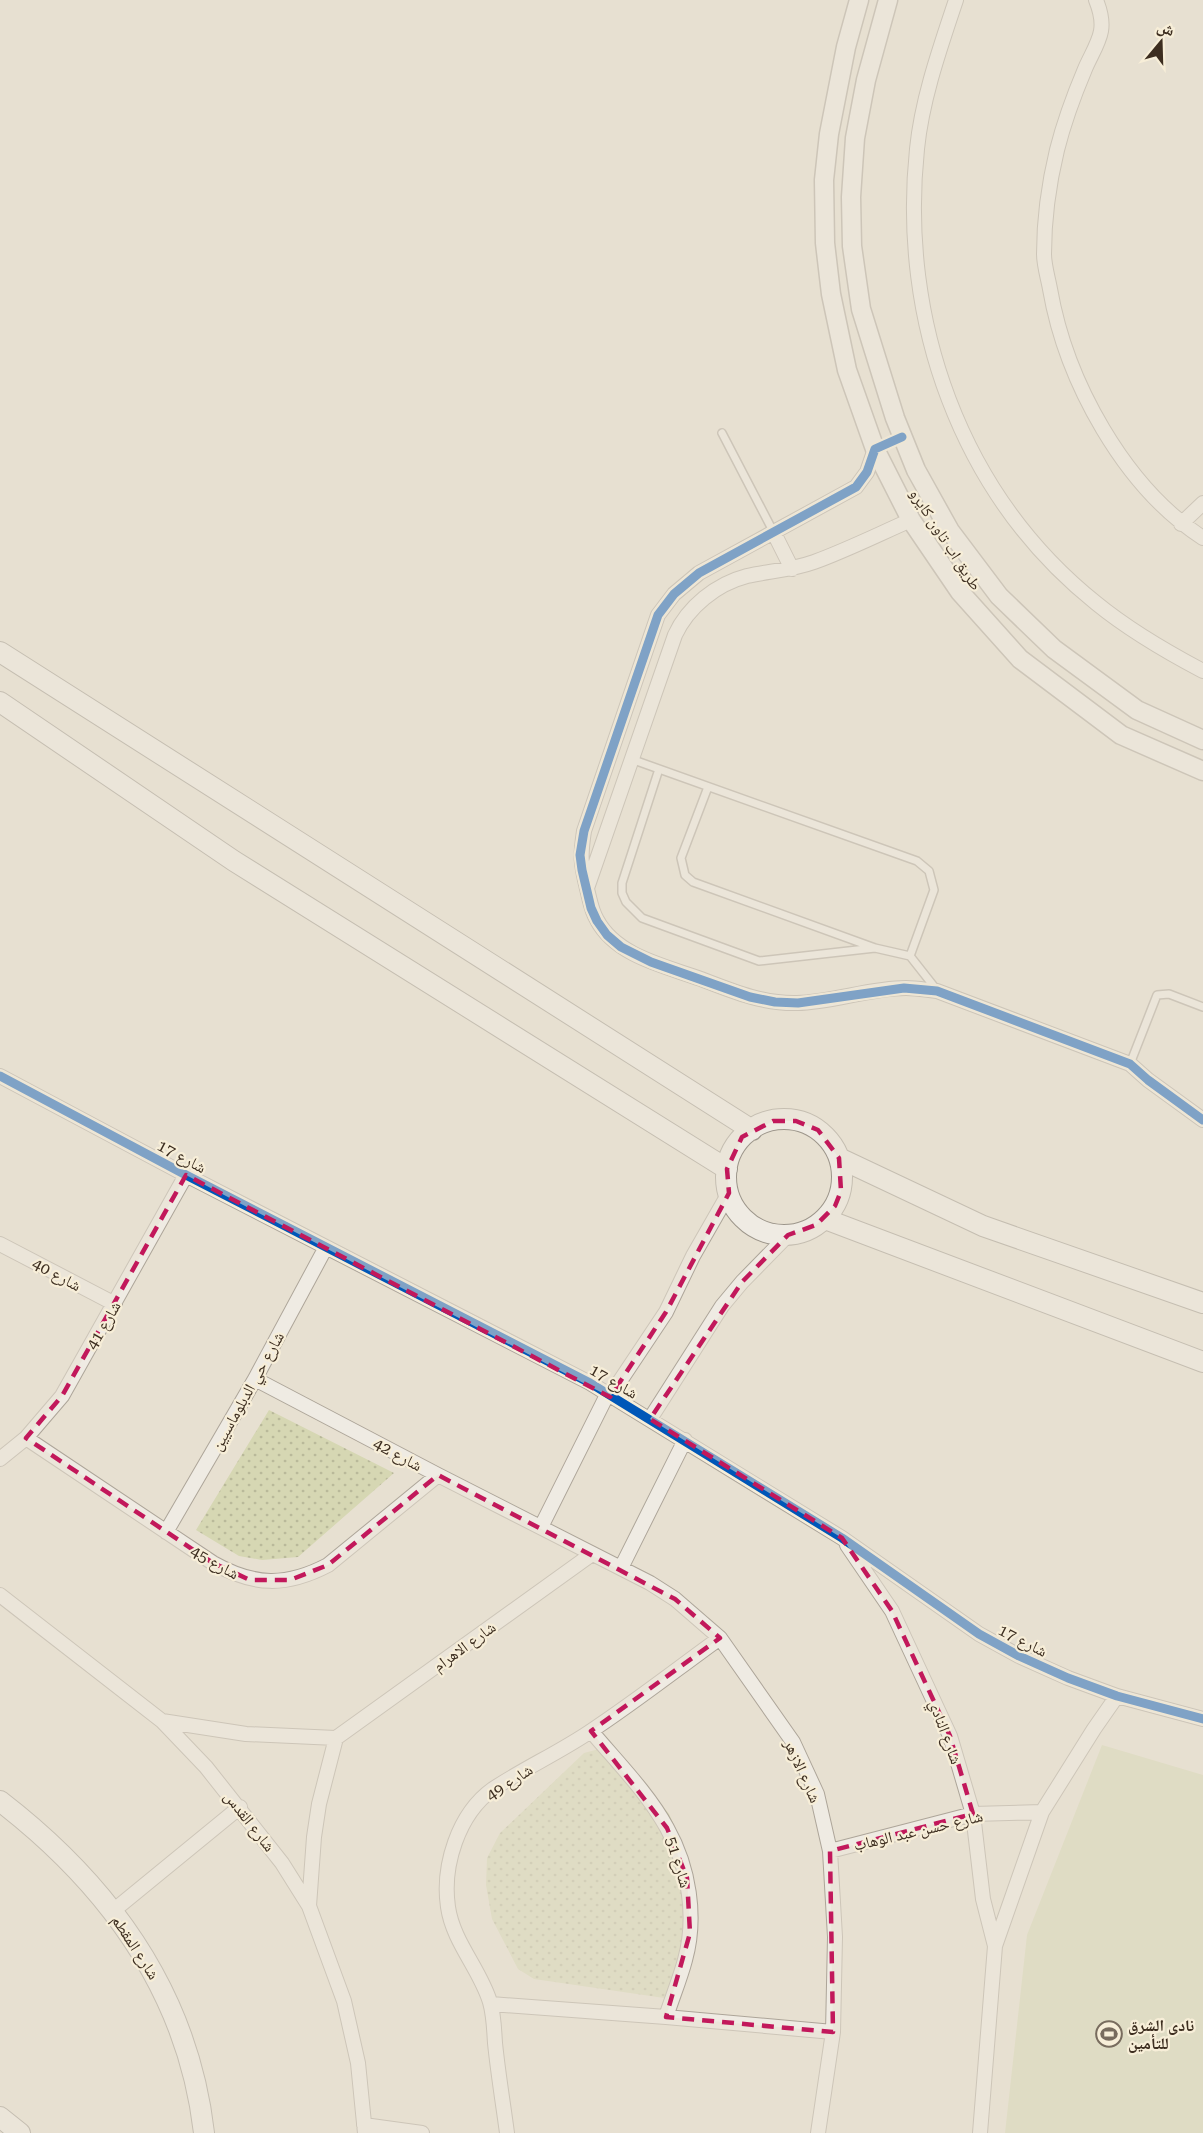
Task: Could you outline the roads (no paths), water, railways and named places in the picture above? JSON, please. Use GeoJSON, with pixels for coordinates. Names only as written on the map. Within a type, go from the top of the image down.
{"type":"FeatureCollection","features":[{"type":"Feature","properties":{"kind":"main road"},"geometry":{"type":"LineString","coordinates":[[0,652],[752,1130]]}},
{"type":"Feature","properties":{"kind":"main road"},"geometry":{"type":"LineString","coordinates":[[0,702],[234,861],[727,1169]]}},
{"type":"Feature","properties":{"kind":"main road"},"geometry":{"type":"LineString","coordinates":[[785,1119],[807,1124],[827,1138],[839,1158],[842,1174],[841,1191],[835,1206],[825,1219],[807,1230],[788,1235],[774,1234],[751,1224],[734,1205],[729,1193],[727,1169],[735,1147],[752,1130],[762,1124],[785,1119]]}},
{"type":"Feature","properties":{"kind":"main road"},"geometry":{"type":"LineString","coordinates":[[839,1158],[982,1226],[1203,1303]]}},
{"type":"Feature","properties":{"kind":"main road"},"geometry":{"type":"LineString","coordinates":[[825,1219],[1203,1362]]}},
{"type":"Feature","properties":{"kind":"main road","name":"شارع المقطم"},"geometry":{"type":"LineString","coordinates":[[0,1801],[74,1867],[113,1911],[148,1962],[170,2006],[194,2073],[204,2133]]}},
{"type":"Feature","properties":{"kind":"main road"},"geometry":{"type":"LineString","coordinates":[[0,2117],[20,2133]]}},
{"type":"Feature","properties":{"kind":"street","name":"طريق اب تاون كايرو"},"geometry":{"type":"LineString","coordinates":[[859,0],[846,46],[829,134],[824,180],[825,243],[831,294],[847,370],[875,449],[911,520],[960,592],[1020,659],[1121,735],[1203,771]]}},
{"type":"Feature","properties":{"kind":"street","name":"طريق اب تاون كايرو"},"geometry":{"type":"LineString","coordinates":[[888,0],[866,80],[855,138],[850,197],[852,246],[861,309],[894,418],[916,470],[950,531],[999,596],[1054,649],[1137,710],[1203,740]]}},
{"type":"Feature","properties":{"kind":"street"},"geometry":{"type":"LineString","coordinates":[[956,0],[927,94],[917,147],[913,200],[915,254],[922,308],[933,356],[949,403],[970,448],[996,490],[1025,531],[1058,568],[1094,602],[1129,628],[1203,671]]}},
{"type":"Feature","properties":{"kind":"street"},"geometry":{"type":"LineString","coordinates":[[1096,0],[1101,13],[1101,32],[1073,99],[1057,150],[1048,202],[1044,255],[1054,316],[1074,374],[1103,429],[1139,480],[1182,524],[1203,538]]}},
{"type":"Feature","properties":{"kind":"street"},"geometry":{"type":"LineString","coordinates":[[902,437],[875,449],[867,472],[856,487],[699,573],[674,594],[658,615],[584,831],[580,855],[591,908],[607,935],[621,947],[651,962],[750,997],[775,1002],[798,1003],[904,988],[938,991],[1131,1064],[1148,1080],[1203,1120]]}},
{"type":"Feature","properties":{"kind":"street"},"geometry":{"type":"LineString","coordinates":[[1182,524],[1203,502]]}},
{"type":"Feature","properties":{"kind":"street"},"geometry":{"type":"LineString","coordinates":[[587,888],[682,621],[698,603],[721,586],[745,577],[792,569],[818,561],[911,520]]}},
{"type":"Feature","properties":{"kind":"street"},"geometry":{"type":"LineString","coordinates":[[774,533],[792,569]]}},
{"type":"Feature","properties":{"kind":"street"},"geometry":{"type":"LineString","coordinates":[[611,753],[631,759]]}},
{"type":"Feature","properties":{"kind":"street","name":"شارع 17"},"geometry":{"type":"LineString","coordinates":[[0,1076],[186,1175],[590,1383],[842,1538],[979,1634],[1019,1656],[1058,1674],[1117,1696],[1203,1719]]}},
{"type":"Feature","properties":{"kind":"street","name":"شارع 41"},"geometry":{"type":"LineString","coordinates":[[0,1460],[26,1438],[62,1396],[186,1175]]}},
{"type":"Feature","properties":{"kind":"street"},"geometry":{"type":"LineString","coordinates":[[542,1527],[609,1395],[666,1312],[693,1256],[729,1193]]}},
{"type":"Feature","properties":{"kind":"street"},"geometry":{"type":"LineString","coordinates":[[650,1419],[723,1306],[741,1282],[788,1235]]}},
{"type":"Feature","properties":{"kind":"street","name":"شارع 40"},"geometry":{"type":"LineString","coordinates":[[0,1244],[115,1304]]}},
{"type":"Feature","properties":{"kind":"street","name":"شارع حي الدبلوماسيين"},"geometry":{"type":"LineString","coordinates":[[166,1532],[255,1379],[326,1247]]}},
{"type":"Feature","properties":{"kind":"street","name":"شارع 42"},"geometry":{"type":"LineString","coordinates":[[255,1379],[542,1527]]}},
{"type":"Feature","properties":{"kind":"street","name":"شارع 45"},"geometry":{"type":"LineString","coordinates":[[26,1438],[230,1573],[250,1580],[270,1582],[290,1580],[328,1565],[438,1475]]}},
{"type":"Feature","properties":{"kind":"street"},"geometry":{"type":"LineString","coordinates":[[621,1568],[685,1440]]}},
{"type":"Feature","properties":{"kind":"street","name":"شارع الازهر"},"geometry":{"type":"LineString","coordinates":[[542,1527],[675,1599],[720,1638],[793,1742],[817,1794],[830,1851],[835,1937],[833,2032],[818,2133]]}},
{"type":"Feature","properties":{"kind":"street","name":"شارع النادي"},"geometry":{"type":"LineString","coordinates":[[842,1538],[892,1611],[950,1736],[972,1814],[983,1899],[995,1946]]}},
{"type":"Feature","properties":{"kind":"street","name":"شارع الاهرام"},"geometry":{"type":"LineString","coordinates":[[336,1738],[592,1554]]}},
{"type":"Feature","properties":{"kind":"street","name":"شارع القدس"},"geometry":{"type":"LineString","coordinates":[[0,1595],[162,1721],[240,1807],[282,1863],[309,1906],[344,2001],[358,2063],[364,2129]]}},
{"type":"Feature","properties":{"kind":"street","name":"شارع 49"},"geometry":{"type":"LineString","coordinates":[[507,2133],[491,2004],[475,1967],[458,1939],[448,1908],[447,1875],[454,1843],[470,1814],[492,1790],[591,1731],[720,1638]]}},
{"type":"Feature","properties":{"kind":"street","name":"شارع النادي"},"geometry":{"type":"LineString","coordinates":[[980,2133],[995,1946],[1042,1812],[1117,1696]]}},
{"type":"Feature","properties":{"kind":"street"},"geometry":{"type":"LineString","coordinates":[[162,1721],[246,1734],[336,1738],[319,1804],[309,1906]]}},
{"type":"Feature","properties":{"kind":"street","name":"شارع 51"},"geometry":{"type":"LineString","coordinates":[[591,1731],[668,1828],[687,1878],[690,1933],[685,1959],[666,2016]]}},
{"type":"Feature","properties":{"kind":"street"},"geometry":{"type":"LineString","coordinates":[[113,1911],[240,1807]]}},
{"type":"Feature","properties":{"kind":"street","name":"شارع حسن عبد الوهاب"},"geometry":{"type":"LineString","coordinates":[[830,1851],[972,1814],[1042,1812]]}},
{"type":"Feature","properties":{"kind":"street"},"geometry":{"type":"LineString","coordinates":[[491,2004],[666,2016],[833,2032]]}},
{"type":"Feature","properties":{"kind":"street"},"geometry":{"type":"LineString","coordinates":[[364,2129],[422,2133]]}},
{"type":"Feature","properties":{"kind":"lane"},"geometry":{"type":"LineString","coordinates":[[722,433],[774,533]]}},
{"type":"Feature","properties":{"kind":"lane"},"geometry":{"type":"LineString","coordinates":[[631,759],[917,861],[929,871],[934,890],[910,956]]}},
{"type":"Feature","properties":{"kind":"lane"},"geometry":{"type":"LineString","coordinates":[[659,769],[622,883],[622,893],[626,902],[642,918],[759,961],[875,948]]}},
{"type":"Feature","properties":{"kind":"lane"},"geometry":{"type":"LineString","coordinates":[[708,787],[681,858],[685,875],[693,882],[715,891],[875,948],[910,956],[938,991]]}},
{"type":"Feature","properties":{"kind":"lane"},"geometry":{"type":"LineString","coordinates":[[1131,1064],[1157,995],[1169,994],[1203,1007]]}},
{"type":"Feature","properties":{"kind":"place","name":"نادى الشرق للتأمين"},"geometry":{"type":"Point","coordinates":[1109,2034]}}]}
